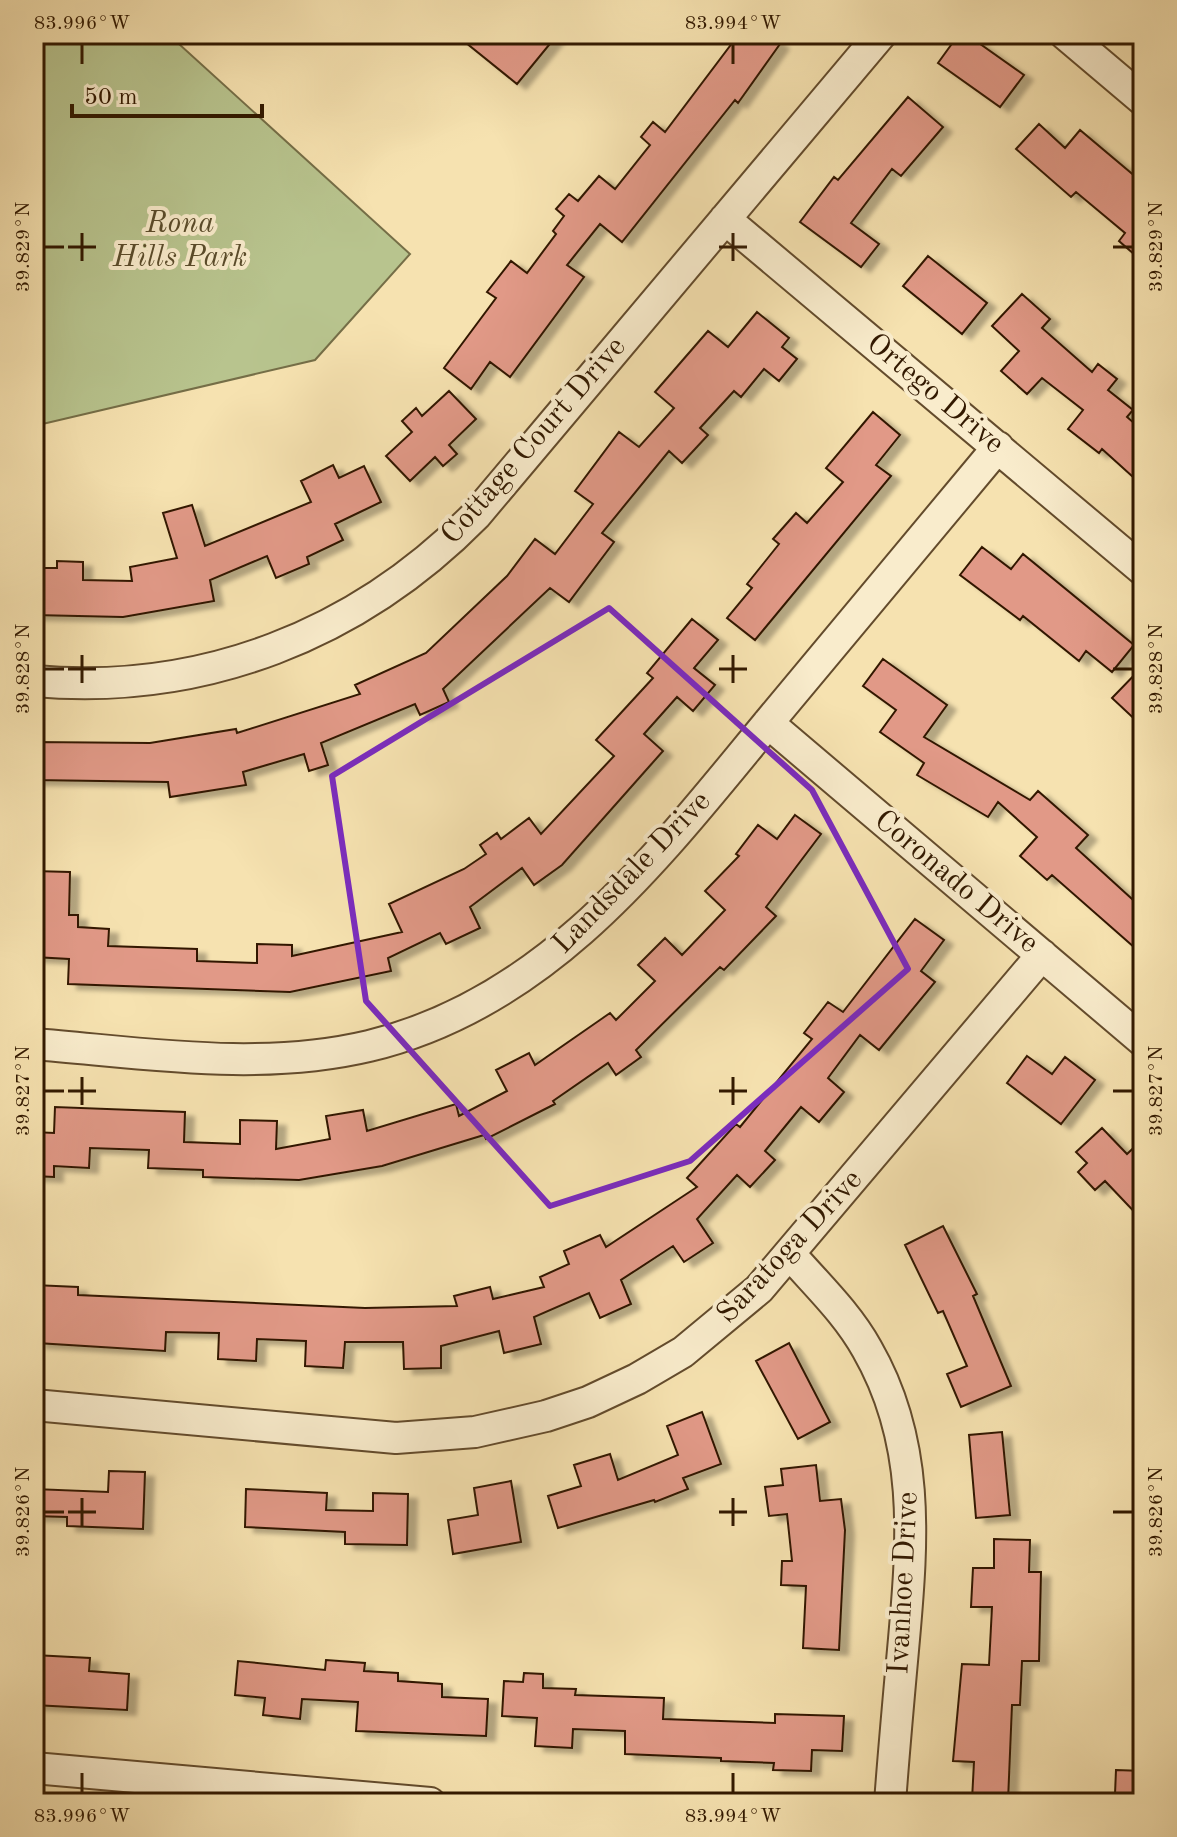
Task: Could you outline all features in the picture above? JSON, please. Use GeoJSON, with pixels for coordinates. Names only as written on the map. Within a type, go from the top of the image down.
{"type":"FeatureCollection","features":[{"type":"Feature","properties":{"kind":"street","name":"Cottage Court Drive"},"geometry":{"type":"LineString","coordinates":[[34,681],[94,685],[139,682],[229,666],[281,648],[372,602],[412,573],[476,515],[881,34]]}},
{"type":"Feature","properties":{"kind":"street"},"geometry":{"type":"LineString","coordinates":[[1065,34],[1143,100]]}},
{"type":"Feature","properties":{"kind":"street","name":"Ortego Drive"},"geometry":{"type":"LineString","coordinates":[[725,219],[1143,570]]}},
{"type":"Feature","properties":{"kind":"street","name":"Landsdale Drive"},"geometry":{"type":"LineString","coordinates":[[34,1044],[240,1061],[274,1060],[369,1046],[452,1017],[499,994],[543,965],[590,926],[676,834],[998,447]]}},
{"type":"Feature","properties":{"kind":"street","name":"Coronado Drive"},"geometry":{"type":"LineString","coordinates":[[768,723],[1143,1041]]}},
{"type":"Feature","properties":{"kind":"street","name":"Saratoga Drive"},"geometry":{"type":"LineString","coordinates":[[34,1405],[396,1438],[475,1432],[546,1416],[637,1379],[719,1325],[790,1254],[1042,955]]}},
{"type":"Feature","properties":{"kind":"street","name":"Ivanhoe Drive"},"geometry":{"type":"LineString","coordinates":[[790,1254],[847,1318],[867,1349],[892,1405],[908,1464],[913,1539],[890,1803]]}},
{"type":"Feature","properties":{"kind":"street"},"geometry":{"type":"LineString","coordinates":[[34,1768],[366,1800],[430,1803]]}},
{"type":"Feature","properties":{"kind":"highlighted area"},"geometry":{"type":"Polygon","coordinates":[[[609,608],[812,790],[908,969],[690,1161],[550,1206],[366,1001],[332,776],[609,608]]]}},
{"type":"Feature","properties":{"kind":"green space","name":"Rona Hills Park"},"geometry":{"type":"Polygon","coordinates":[[[34,34],[168,34],[410,254],[315,360],[34,426],[34,34]]]}},
{"type":"Feature","properties":{"kind":"building"},"geometry":{"type":"Polygon","coordinates":[[[455,34],[558,34],[517,84],[455,34]]]}},
{"type":"Feature","properties":{"kind":"building"},"geometry":{"type":"Polygon","coordinates":[[[739,34],[767,34],[780,44],[738,103],[735,100],[622,242],[600,224],[567,265],[584,277],[510,377],[490,362],[471,389],[444,368],[496,298],[487,292],[511,261],[527,273],[556,234],[553,231],[564,216],[556,209],[569,194],[578,201],[599,176],[615,189],[650,145],[641,137],[653,122],[665,132],[739,34]]]}},
{"type":"Feature","properties":{"kind":"building"},"geometry":{"type":"Polygon","coordinates":[[[959,34],[966,34],[1024,75],[1000,107],[938,63],[959,34]]]}},
{"type":"Feature","properties":{"kind":"building"},"geometry":{"type":"Polygon","coordinates":[[[908,97],[943,127],[901,176],[892,169],[851,223],[879,244],[861,267],[800,222],[834,177],[838,180],[908,97]]]}},
{"type":"Feature","properties":{"kind":"building"},"geometry":{"type":"Polygon","coordinates":[[[1039,124],[1065,148],[1080,130],[1143,183],[1143,262],[1119,241],[1125,233],[1076,192],[1071,197],[1016,149],[1039,124]]]}},
{"type":"Feature","properties":{"kind":"building"},"geometry":{"type":"Polygon","coordinates":[[[928,256],[987,303],[962,334],[903,286],[928,256]]]}},
{"type":"Feature","properties":{"kind":"building"},"geometry":{"type":"Polygon","coordinates":[[[1022,294],[1050,319],[1042,328],[1092,372],[1098,364],[1117,379],[1108,390],[1133,410],[1127,417],[1143,431],[1143,486],[1102,449],[1099,453],[1068,429],[1083,410],[1042,378],[1027,394],[1001,371],[1019,351],[992,326],[1022,294]]]}},
{"type":"Feature","properties":{"kind":"building"},"geometry":{"type":"Polygon","coordinates":[[[757,312],[789,338],[782,347],[797,359],[779,381],[764,369],[741,397],[734,391],[700,428],[708,435],[682,463],[669,451],[602,533],[614,542],[569,602],[550,588],[443,689],[449,702],[420,715],[415,704],[321,743],[328,765],[309,771],[304,754],[243,772],[246,785],[170,797],[168,782],[34,780],[34,742],[150,743],[236,729],[237,733],[360,694],[355,685],[426,653],[507,576],[535,539],[555,554],[593,504],[575,491],[619,432],[639,447],[674,408],[655,392],[708,331],[728,347],[757,312]]]}},
{"type":"Feature","properties":{"kind":"building"},"geometry":{"type":"Polygon","coordinates":[[[449,391],[476,419],[449,445],[457,454],[443,466],[435,457],[410,481],[386,456],[412,432],[402,421],[416,408],[422,416],[449,391]]]}},
{"type":"Feature","properties":{"kind":"building"},"geometry":{"type":"Polygon","coordinates":[[[873,412],[900,435],[876,465],[891,476],[755,640],[727,618],[752,588],[747,584],[779,544],[773,539],[796,513],[807,523],[843,482],[826,468],[873,412]]]}},
{"type":"Feature","properties":{"kind":"building"},"geometry":{"type":"Polygon","coordinates":[[[333,465],[339,478],[364,466],[381,502],[335,524],[343,540],[307,557],[309,564],[276,578],[267,556],[210,580],[214,601],[123,617],[34,615],[34,580],[42,580],[43,568],[57,568],[57,561],[83,562],[83,580],[132,581],[130,567],[177,558],[163,513],[192,505],[205,546],[311,502],[301,481],[333,465]]]}},
{"type":"Feature","properties":{"kind":"building"},"geometry":{"type":"Polygon","coordinates":[[[982,547],[1011,569],[1023,554],[1134,645],[1112,672],[1086,651],[1079,661],[1023,616],[1020,620],[960,575],[982,547]]]}},
{"type":"Feature","properties":{"kind":"building"},"geometry":{"type":"Polygon","coordinates":[[[692,619],[718,640],[694,668],[715,685],[693,711],[677,697],[644,734],[663,751],[562,865],[534,885],[522,868],[470,907],[480,928],[446,944],[440,933],[388,958],[391,971],[290,992],[68,984],[69,959],[34,957],[34,871],[70,872],[69,915],[78,915],[78,927],[109,929],[108,946],[197,949],[197,961],[257,963],[257,944],[292,945],[292,956],[402,932],[389,904],[464,869],[486,854],[480,845],[497,833],[501,839],[529,818],[541,834],[614,756],[596,740],[653,678],[647,673],[692,619]]]}},
{"type":"Feature","properties":{"kind":"building"},"geometry":{"type":"Polygon","coordinates":[[[883,659],[947,705],[924,737],[1030,800],[1038,791],[1088,835],[1076,848],[1143,909],[1143,955],[1052,875],[1047,880],[1020,856],[1037,837],[998,802],[988,817],[917,775],[924,763],[880,732],[896,710],[863,686],[883,659]]]}},
{"type":"Feature","properties":{"kind":"building"},"geometry":{"type":"Polygon","coordinates":[[[1143,666],[1143,727],[1112,698],[1143,666]]]}},
{"type":"Feature","properties":{"kind":"building"},"geometry":{"type":"Polygon","coordinates":[[[795,815],[821,834],[766,907],[776,916],[724,970],[720,967],[636,1050],[641,1057],[616,1075],[608,1063],[553,1101],[555,1104],[486,1139],[484,1135],[382,1166],[299,1180],[203,1177],[203,1170],[148,1168],[149,1150],[90,1148],[89,1168],[54,1166],[54,1177],[34,1176],[34,1132],[54,1133],[55,1107],[185,1112],[184,1142],[240,1144],[240,1120],[277,1121],[276,1149],[330,1139],[326,1116],[363,1110],[367,1131],[456,1104],[459,1116],[507,1091],[496,1070],[529,1053],[535,1065],[610,1013],[616,1020],[655,981],[638,965],[665,938],[682,955],[725,910],[705,891],[739,856],[736,854],[758,825],[777,839],[795,815]]]}},
{"type":"Feature","properties":{"kind":"building"},"geometry":{"type":"Polygon","coordinates":[[[915,919],[944,940],[921,971],[935,982],[879,1050],[860,1035],[828,1078],[844,1092],[819,1122],[801,1107],[765,1151],[775,1160],[750,1187],[737,1175],[697,1219],[713,1243],[684,1262],[673,1246],[621,1280],[631,1304],[600,1318],[589,1293],[534,1317],[541,1344],[504,1353],[499,1331],[441,1346],[441,1368],[404,1369],[403,1342],[345,1342],[343,1368],[305,1366],[306,1341],[257,1339],[256,1361],[218,1359],[219,1333],[166,1332],[165,1351],[37,1343],[34,1285],[78,1287],[78,1295],[365,1308],[457,1306],[454,1296],[490,1287],[493,1299],[544,1287],[540,1277],[569,1264],[564,1251],[600,1235],[606,1247],[697,1187],[687,1178],[736,1124],[740,1127],[812,1039],[804,1033],[828,1002],[843,1012],[915,919]]]}},
{"type":"Feature","properties":{"kind":"building"},"geometry":{"type":"Polygon","coordinates":[[[1027,1056],[1052,1074],[1065,1057],[1095,1080],[1061,1124],[1007,1083],[1027,1056]]]}},
{"type":"Feature","properties":{"kind":"building"},"geometry":{"type":"Polygon","coordinates":[[[1102,1128],[1127,1154],[1143,1139],[1143,1221],[1105,1181],[1095,1190],[1078,1172],[1087,1163],[1076,1152],[1102,1128]]]}},
{"type":"Feature","properties":{"kind":"building"},"geometry":{"type":"Polygon","coordinates":[[[943,1226],[977,1294],[973,1296],[1011,1386],[961,1407],[947,1374],[967,1366],[943,1311],[938,1313],[905,1245],[943,1226]]]}},
{"type":"Feature","properties":{"kind":"building"},"geometry":{"type":"Polygon","coordinates":[[[789,1343],[830,1422],[798,1439],[756,1361],[789,1343]]]}},
{"type":"Feature","properties":{"kind":"building"},"geometry":{"type":"Polygon","coordinates":[[[702,1412],[721,1464],[683,1478],[688,1489],[655,1502],[558,1528],[548,1496],[581,1486],[574,1465],[610,1454],[618,1480],[678,1455],[667,1426],[702,1412]]]}},
{"type":"Feature","properties":{"kind":"building"},"geometry":{"type":"Polygon","coordinates":[[[1002,1432],[1010,1515],[976,1518],[969,1435],[1002,1432]]]}},
{"type":"Feature","properties":{"kind":"building"},"geometry":{"type":"Polygon","coordinates":[[[816,1465],[820,1501],[841,1499],[845,1530],[839,1650],[803,1648],[806,1586],[781,1585],[782,1561],[792,1561],[787,1514],[769,1516],[765,1487],[783,1485],[781,1469],[816,1465]]]}},
{"type":"Feature","properties":{"kind":"building"},"geometry":{"type":"Polygon","coordinates":[[[109,1471],[145,1472],[143,1529],[67,1526],[67,1517],[34,1516],[34,1489],[108,1492],[109,1471]]]}},
{"type":"Feature","properties":{"kind":"building"},"geometry":{"type":"Polygon","coordinates":[[[511,1481],[521,1542],[453,1554],[448,1520],[478,1515],[474,1488],[511,1481]]]}},
{"type":"Feature","properties":{"kind":"building"},"geometry":{"type":"Polygon","coordinates":[[[246,1489],[327,1493],[326,1510],[373,1511],[373,1493],[408,1494],[407,1545],[345,1544],[345,1532],[245,1527],[246,1489]]]}},
{"type":"Feature","properties":{"kind":"building"},"geometry":{"type":"Polygon","coordinates":[[[994,1539],[1030,1540],[1029,1572],[1041,1572],[1039,1661],[1022,1661],[1020,1705],[1012,1705],[1008,1801],[972,1800],[974,1762],[953,1761],[962,1664],[989,1665],[992,1607],[971,1607],[973,1568],[994,1568],[994,1539]]]}},
{"type":"Feature","properties":{"kind":"building"},"geometry":{"type":"Polygon","coordinates":[[[34,1655],[90,1658],[89,1671],[129,1674],[127,1710],[34,1705],[34,1655]]]}},
{"type":"Feature","properties":{"kind":"building"},"geometry":{"type":"Polygon","coordinates":[[[326,1660],[365,1663],[364,1671],[398,1673],[398,1681],[442,1684],[442,1697],[488,1699],[486,1736],[356,1731],[358,1702],[302,1699],[300,1719],[263,1715],[265,1698],[235,1695],[238,1661],[325,1670],[326,1660]]]}},
{"type":"Feature","properties":{"kind":"building"},"geometry":{"type":"Polygon","coordinates":[[[524,1673],[543,1674],[543,1688],[576,1689],[575,1695],[664,1698],[663,1719],[775,1723],[775,1714],[844,1716],[842,1751],[812,1750],[811,1771],[773,1770],[774,1763],[721,1761],[721,1758],[625,1754],[625,1731],[573,1729],[572,1748],[535,1746],[537,1718],[502,1716],[504,1681],[523,1682],[524,1673]]]}},
{"type":"Feature","properties":{"kind":"building"},"geometry":{"type":"Polygon","coordinates":[[[1116,1770],[1143,1771],[1143,1795],[1115,1794],[1116,1770]]]}}]}
